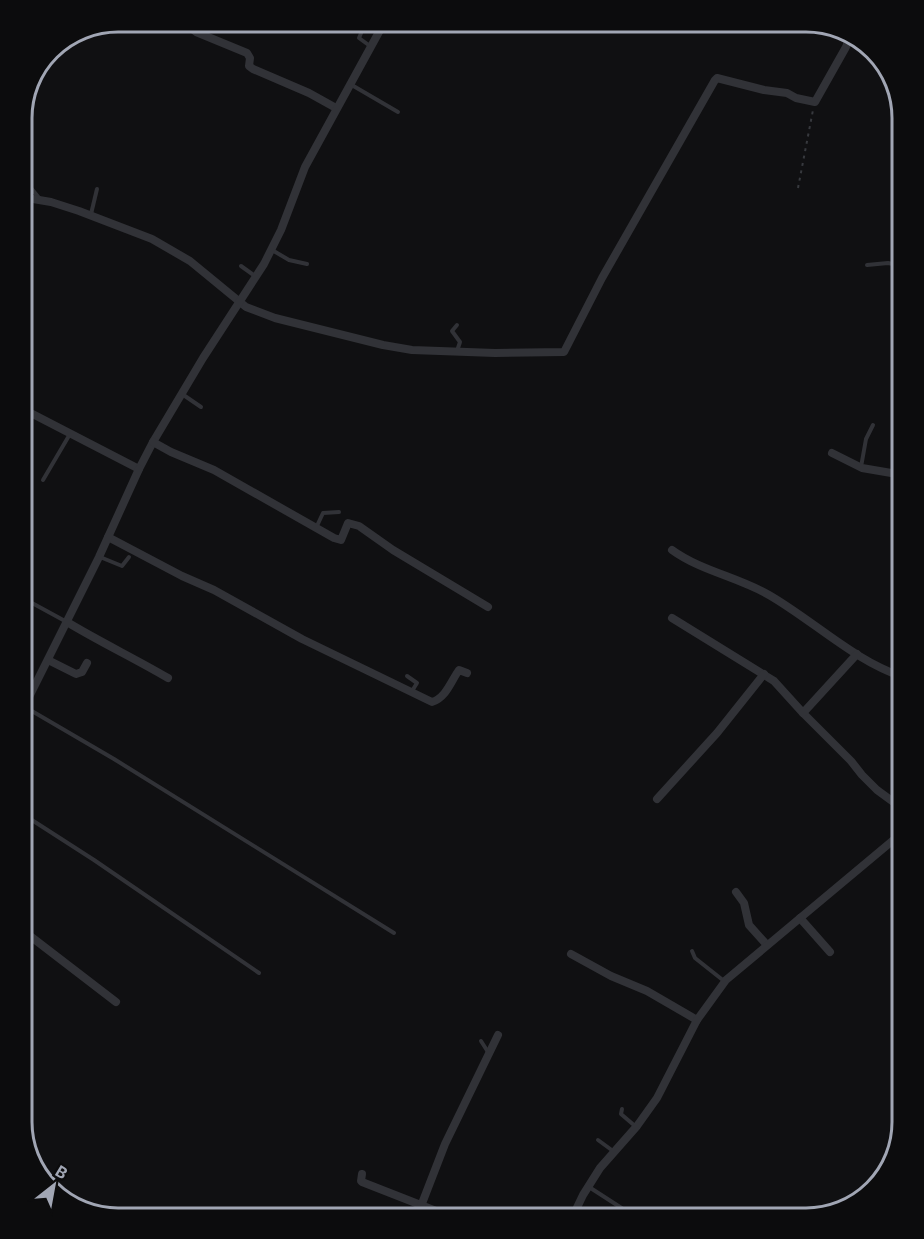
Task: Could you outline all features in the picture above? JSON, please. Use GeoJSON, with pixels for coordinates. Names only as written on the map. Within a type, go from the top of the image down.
{"type":"FeatureCollection","features":[{"type":"Feature","properties":{"kind":"street"},"geometry":{"type":"LineString","coordinates":[[196,32],[247,53],[250,58],[249,66],[253,69],[309,93],[336,108]]}},
{"type":"Feature","properties":{"kind":"street"},"geometry":{"type":"LineString","coordinates":[[31,693],[153,442],[271,250],[305,167],[379,32]]}},
{"type":"Feature","properties":{"kind":"street"},"geometry":{"type":"LineString","coordinates":[[32,199],[91,215],[166,246],[206,272],[246,307],[257,313],[383,345],[412,350],[564,352],[602,278],[716,79],[788,93],[796,98],[815,102],[848,42]]}},
{"type":"Feature","properties":{"kind":"street"},"geometry":{"type":"LineString","coordinates":[[32,414],[139,469]]}},
{"type":"Feature","properties":{"kind":"street"},"geometry":{"type":"LineString","coordinates":[[153,442],[214,470],[316,529],[340,540],[348,523],[359,526],[393,550],[488,607]]}},
{"type":"Feature","properties":{"kind":"street"},"geometry":{"type":"LineString","coordinates":[[832,453],[861,467],[892,473]]}},
{"type":"Feature","properties":{"kind":"street"},"geometry":{"type":"LineString","coordinates":[[108,537],[224,595],[302,639],[432,702],[444,695],[459,670],[467,673]]}},
{"type":"Feature","properties":{"kind":"street"},"geometry":{"type":"LineString","coordinates":[[672,550],[689,561],[768,595],[867,662],[892,672]]}},
{"type":"Feature","properties":{"kind":"street"},"geometry":{"type":"LineString","coordinates":[[672,618],[779,685],[877,789],[892,801]]}},
{"type":"Feature","properties":{"kind":"street"},"geometry":{"type":"LineString","coordinates":[[67,621],[102,644],[114,646],[168,678]]}},
{"type":"Feature","properties":{"kind":"street"},"geometry":{"type":"LineString","coordinates":[[803,713],[856,654]]}},
{"type":"Feature","properties":{"kind":"street"},"geometry":{"type":"LineString","coordinates":[[48,660],[76,674],[82,672],[87,663]]}},
{"type":"Feature","properties":{"kind":"street"},"geometry":{"type":"LineString","coordinates":[[657,799],[717,733],[764,674]]}},
{"type":"Feature","properties":{"kind":"street"},"geometry":{"type":"LineString","coordinates":[[577,1208],[588,1187],[613,1151],[636,1127],[657,1098],[697,1020],[725,982],[892,841]]}},
{"type":"Feature","properties":{"kind":"street"},"geometry":{"type":"LineString","coordinates":[[736,892],[744,903],[749,925],[767,945]]}},
{"type":"Feature","properties":{"kind":"street"},"geometry":{"type":"LineString","coordinates":[[800,918],[830,952]]}},
{"type":"Feature","properties":{"kind":"street"},"geometry":{"type":"LineString","coordinates":[[31,937],[116,1002]]}},
{"type":"Feature","properties":{"kind":"street"},"geometry":{"type":"LineString","coordinates":[[571,954],[611,976],[647,991],[697,1020]]}},
{"type":"Feature","properties":{"kind":"street"},"geometry":{"type":"LineString","coordinates":[[421,1206],[445,1144],[498,1035]]}},
{"type":"Feature","properties":{"kind":"street"},"geometry":{"type":"LineString","coordinates":[[362,1174],[362,1182],[426,1208]]}},
{"type":"Feature","properties":{"kind":"lane"},"geometry":{"type":"LineString","coordinates":[[362,32],[359,38],[371,46]]}},
{"type":"Feature","properties":{"kind":"lane"},"geometry":{"type":"LineString","coordinates":[[350,84],[398,112]]}},
{"type":"Feature","properties":{"kind":"lane"},"geometry":{"type":"LineString","coordinates":[[32,189],[40,200]]}},
{"type":"Feature","properties":{"kind":"lane"},"geometry":{"type":"LineString","coordinates":[[91,215],[97,189]]}},
{"type":"Feature","properties":{"kind":"lane"},"geometry":{"type":"LineString","coordinates":[[271,250],[289,260],[307,264]]}},
{"type":"Feature","properties":{"kind":"lane"},"geometry":{"type":"LineString","coordinates":[[867,265],[892,264]]}},
{"type":"Feature","properties":{"kind":"lane"},"geometry":{"type":"LineString","coordinates":[[241,266],[256,277]]}},
{"type":"Feature","properties":{"kind":"lane"},"geometry":{"type":"LineString","coordinates":[[456,352],[460,342],[452,331],[457,325]]}},
{"type":"Feature","properties":{"kind":"lane"},"geometry":{"type":"LineString","coordinates":[[182,394],[201,406]]}},
{"type":"Feature","properties":{"kind":"lane"},"geometry":{"type":"LineString","coordinates":[[861,467],[866,439],[873,426]]}},
{"type":"Feature","properties":{"kind":"lane"},"geometry":{"type":"LineString","coordinates":[[43,480],[70,434]]}},
{"type":"Feature","properties":{"kind":"lane"},"geometry":{"type":"LineString","coordinates":[[316,529],[323,513],[339,512]]}},
{"type":"Feature","properties":{"kind":"lane"},"geometry":{"type":"LineString","coordinates":[[99,557],[122,566],[129,557]]}},
{"type":"Feature","properties":{"kind":"lane"},"geometry":{"type":"LineString","coordinates":[[32,602],[67,621]]}},
{"type":"Feature","properties":{"kind":"lane"},"geometry":{"type":"LineString","coordinates":[[407,676],[417,683],[411,692]]}},
{"type":"Feature","properties":{"kind":"lane"},"geometry":{"type":"LineString","coordinates":[[31,715],[114,759],[394,933]]}},
{"type":"Feature","properties":{"kind":"lane"},"geometry":{"type":"LineString","coordinates":[[31,820],[259,973]]}},
{"type":"Feature","properties":{"kind":"lane"},"geometry":{"type":"LineString","coordinates":[[692,951],[693,956],[725,982]]}},
{"type":"Feature","properties":{"kind":"lane"},"geometry":{"type":"LineString","coordinates":[[481,1041],[488,1055]]}},
{"type":"Feature","properties":{"kind":"lane"},"geometry":{"type":"LineString","coordinates":[[622,1109],[621,1114],[636,1127]]}},
{"type":"Feature","properties":{"kind":"lane"},"geometry":{"type":"LineString","coordinates":[[598,1140],[613,1151]]}},
{"type":"Feature","properties":{"kind":"lane"},"geometry":{"type":"LineString","coordinates":[[588,1187],[621,1208]]}},
{"type":"Feature","properties":{"kind":"path"},"geometry":{"type":"LineString","coordinates":[[798,188],[815,102]]}}]}
